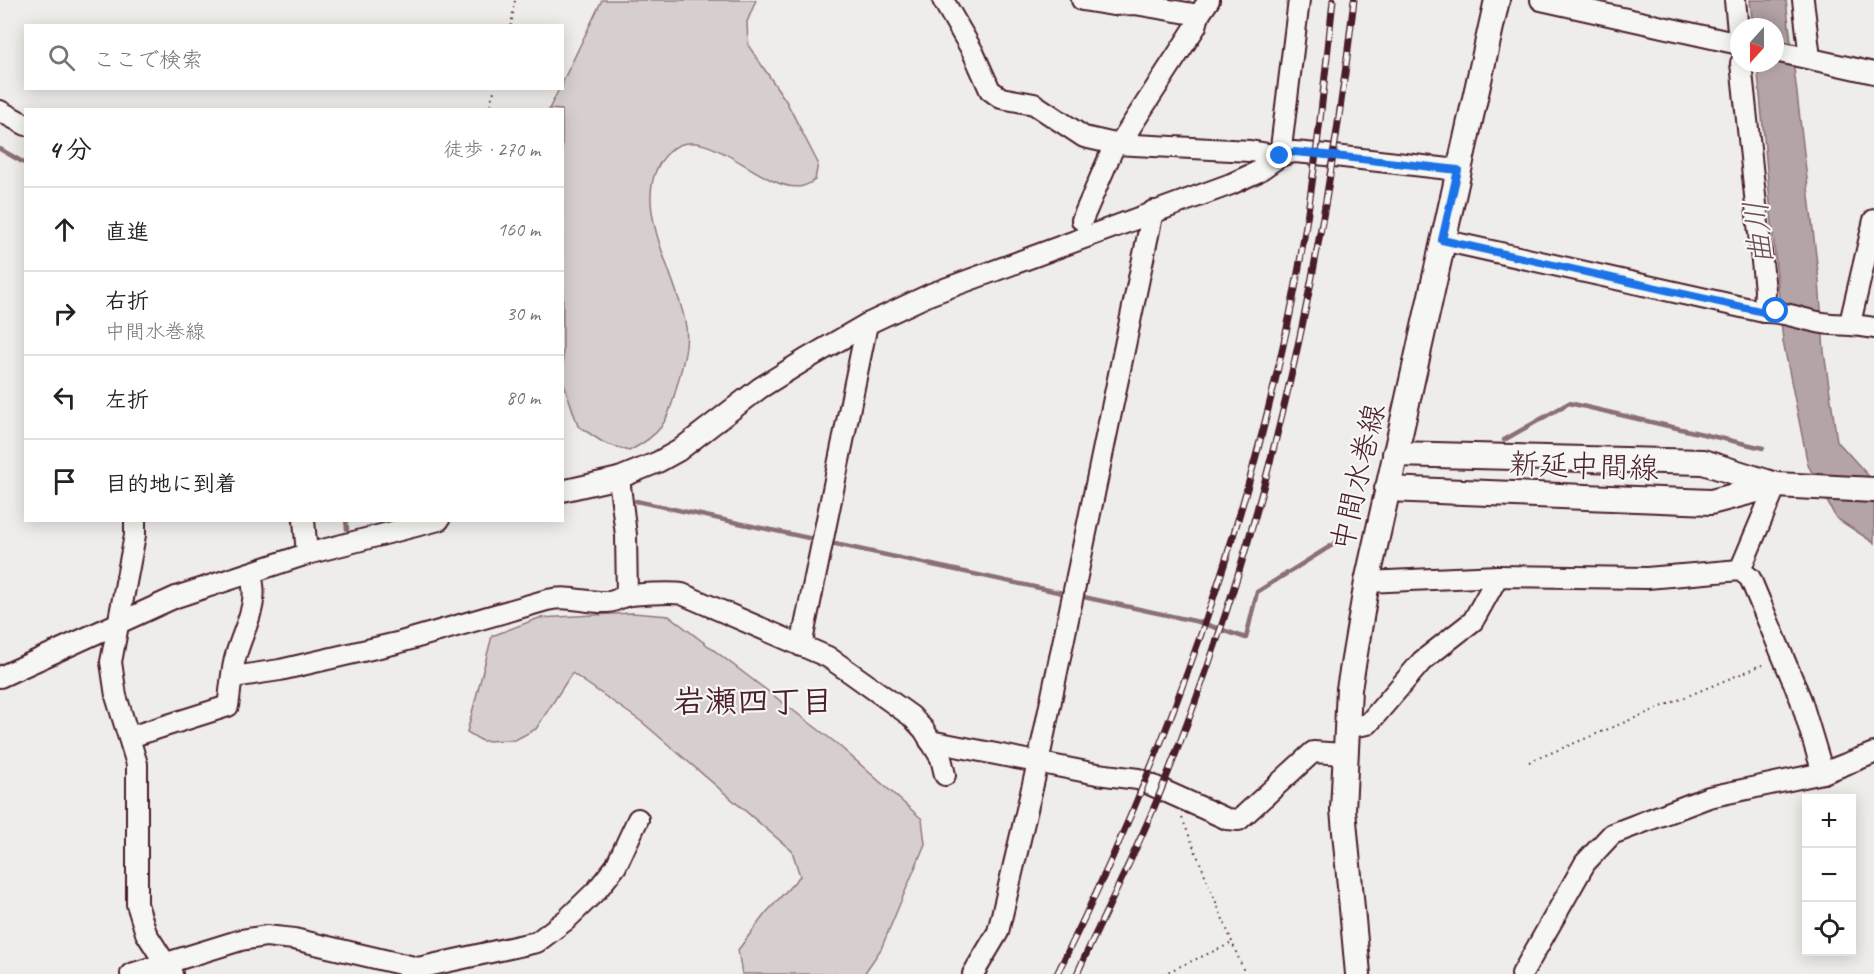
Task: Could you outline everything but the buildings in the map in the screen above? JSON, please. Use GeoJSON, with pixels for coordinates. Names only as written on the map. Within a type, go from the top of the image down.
{"type":"FeatureCollection","features":[{"type":"Feature","properties":{"kind":"main road","name":"中間水巻線"},"geometry":{"type":"LineString","coordinates":[[1358,974],[1343,810],[1349,689],[1366,582],[1497,0]]}},
{"type":"Feature","properties":{"kind":"main road","name":"新延中間線"},"geometry":{"type":"LineString","coordinates":[[1395,454],[1703,462],[1776,485],[1874,490]]}},
{"type":"Feature","properties":{"kind":"main road","name":"新延中間線"},"geometry":{"type":"LineString","coordinates":[[1387,489],[1711,502],[1776,485]]}},
{"type":"Feature","properties":{"kind":"street"},"geometry":{"type":"LineString","coordinates":[[944,0],[973,52],[990,90],[1001,98],[1042,108],[1084,137],[1115,144],[1250,151],[1280,156]]}},
{"type":"Feature","properties":{"kind":"street"},"geometry":{"type":"LineString","coordinates":[[1082,0],[1113,5],[1204,8],[1196,26],[1122,140],[1115,144],[1082,220]]}},
{"type":"Feature","properties":{"kind":"street"},"geometry":{"type":"LineString","coordinates":[[1280,156],[1299,0]]}},
{"type":"Feature","properties":{"kind":"street"},"geometry":{"type":"LineString","coordinates":[[1541,0],[1730,40]]}},
{"type":"Feature","properties":{"kind":"street"},"geometry":{"type":"LineString","coordinates":[[1735,0],[1737,18]]}},
{"type":"Feature","properties":{"kind":"street"},"geometry":{"type":"LineString","coordinates":[[1803,0],[1804,57]]}},
{"type":"Feature","properties":{"kind":"street"},"geometry":{"type":"LineString","coordinates":[[1784,53],[1874,73]]}},
{"type":"Feature","properties":{"kind":"street"},"geometry":{"type":"LineString","coordinates":[[1742,72],[1765,290],[1770,312]]}},
{"type":"Feature","properties":{"kind":"street"},"geometry":{"type":"LineString","coordinates":[[0,111],[24,124]]}},
{"type":"Feature","properties":{"kind":"street"},"geometry":{"type":"LineString","coordinates":[[564,492],[638,472],[678,451],[760,388],[867,324],[931,294],[1231,184],[1257,172],[1280,156],[1294,152],[1458,170]]}},
{"type":"Feature","properties":{"kind":"street"},"geometry":{"type":"LineString","coordinates":[[973,974],[998,932],[1038,763],[1153,211]]}},
{"type":"Feature","properties":{"kind":"street"},"geometry":{"type":"LineString","coordinates":[[1841,324],[1874,220]]}},
{"type":"Feature","properties":{"kind":"street"},"geometry":{"type":"LineString","coordinates":[[1442,240],[1770,312],[1874,328]]}},
{"type":"Feature","properties":{"kind":"street"},"geometry":{"type":"LineString","coordinates":[[801,646],[867,324]]}},
{"type":"Feature","properties":{"kind":"street"},"geometry":{"type":"LineString","coordinates":[[619,478],[626,535],[627,596]]}},
{"type":"Feature","properties":{"kind":"street"},"geometry":{"type":"LineString","coordinates":[[1740,570],[1776,485]]}},
{"type":"Feature","properties":{"kind":"street"},"geometry":{"type":"LineString","coordinates":[[135,522],[135,535],[111,662],[116,696],[137,764],[136,904],[146,933],[168,969]]}},
{"type":"Feature","properties":{"kind":"street"},"geometry":{"type":"LineString","coordinates":[[304,522],[306,554]]}},
{"type":"Feature","properties":{"kind":"street"},"geometry":{"type":"LineString","coordinates":[[0,677],[176,597],[399,525],[423,522]]}},
{"type":"Feature","properties":{"kind":"street"},"geometry":{"type":"LineString","coordinates":[[1366,582],[1498,576],[1647,578],[1740,570],[1750,578],[1801,700],[1823,773]]}},
{"type":"Feature","properties":{"kind":"street"},"geometry":{"type":"LineString","coordinates":[[130,737],[228,706],[236,654],[250,617],[255,587],[250,573]]}},
{"type":"Feature","properties":{"kind":"street"},"geometry":{"type":"LineString","coordinates":[[1346,728],[1368,724],[1422,661],[1473,621],[1498,576]]}},
{"type":"Feature","properties":{"kind":"street"},"geometry":{"type":"LineString","coordinates":[[233,677],[280,670],[397,643],[547,600],[565,597],[594,603],[612,602],[627,596],[670,592],[682,594],[828,657],[911,716],[940,758],[945,775]]}},
{"type":"Feature","properties":{"kind":"street"},"geometry":{"type":"LineString","coordinates":[[930,741],[1038,763],[1138,779],[1227,819],[1239,820],[1312,752],[1344,754]]}},
{"type":"Feature","properties":{"kind":"street"},"geometry":{"type":"LineString","coordinates":[[1522,974],[1585,863],[1612,834],[1709,798],[1823,773],[1874,753]]}},
{"type":"Feature","properties":{"kind":"street"},"geometry":{"type":"LineString","coordinates":[[131,974],[168,969],[241,940],[266,936],[294,939],[418,968],[537,942],[566,920],[597,890],[616,866],[638,819]]}},
{"type":"Feature","properties":{"kind":"path"},"geometry":{"type":"LineString","coordinates":[[511,24],[515,0]]}},
{"type":"Feature","properties":{"kind":"path"},"geometry":{"type":"LineString","coordinates":[[489,108],[494,90]]}},
{"type":"Feature","properties":{"kind":"path"},"geometry":{"type":"LineString","coordinates":[[1528,762],[1782,656]]}},
{"type":"Feature","properties":{"kind":"path"},"geometry":{"type":"LineString","coordinates":[[1182,798],[1179,812],[1245,974]]}},
{"type":"Feature","properties":{"kind":"path"},"geometry":{"type":"LineString","coordinates":[[1163,974],[1232,943]]}},
{"type":"Feature","properties":{"kind":"shaded area"},"geometry":{"type":"Polygon","coordinates":[[[602,0],[756,0],[747,22],[748,45],[786,101],[818,163],[815,180],[803,186],[788,186],[771,180],[718,150],[701,144],[685,143],[670,151],[657,169],[651,190],[652,213],[657,236],[681,307],[686,327],[686,342],[673,401],[666,419],[655,433],[629,451],[604,443],[578,426],[564,384],[564,108],[550,108],[558,90],[564,90],[564,79],[602,0]]]}},
{"type":"Feature","properties":{"kind":"shaded area"},"geometry":{"type":"Polygon","coordinates":[[[1750,0],[1786,0],[1819,281],[1824,352],[1837,441],[1874,482],[1874,543],[1836,518],[1808,465],[1783,341],[1758,72],[1784,72],[1784,18],[1752,18],[1750,0]]]}},
{"type":"Feature","properties":{"kind":"shaded area"},"geometry":{"type":"Polygon","coordinates":[[[632,613],[669,616],[836,743],[922,819],[925,844],[881,949],[864,974],[742,974],[738,950],[765,914],[800,876],[792,851],[642,722],[572,673],[536,729],[515,740],[482,741],[467,732],[492,636],[539,618],[632,613]]]}},
{"type":"Feature","properties":{"kind":"waterway"},"geometry":{"type":"LineString","coordinates":[[0,149],[24,163]]}},
{"type":"Feature","properties":{"kind":"waterway"},"geometry":{"type":"LineString","coordinates":[[1504,440],[1569,403],[1763,448]]}},
{"type":"Feature","properties":{"kind":"waterway"},"geometry":{"type":"LineString","coordinates":[[636,501],[818,540]]}},
{"type":"Feature","properties":{"kind":"waterway"},"geometry":{"type":"LineString","coordinates":[[346,522],[347,529]]}},
{"type":"Feature","properties":{"kind":"waterway"},"geometry":{"type":"LineString","coordinates":[[1079,596],[1199,622],[1246,638],[1257,592],[1350,534]]}},
{"type":"Feature","properties":{"kind":"waterway"},"geometry":{"type":"LineString","coordinates":[[826,542],[1067,594]]}},
{"type":"Feature","properties":{"kind":"railway"},"geometry":{"type":"LineString","coordinates":[[1057,974],[1095,895],[1163,735],[1222,572],[1247,488],[1270,404],[1297,280],[1315,160],[1333,0]]}},
{"type":"Feature","properties":{"kind":"railway"},"geometry":{"type":"LineString","coordinates":[[1077,974],[1152,812],[1199,692],[1232,595],[1260,498],[1285,401],[1326,203],[1354,0]]}},
{"type":"Feature","properties":{"kind":"district","name":"岩瀬四丁目"},"geometry":{"type":"Point","coordinates":[753,701]}},
{"type":"Feature","properties":{"kind":"route"},"geometry":{"type":"LineString","coordinates":[[1280,156],[1294,152],[1458,170],[1442,240],[1764,312],[1776,311]]}},
{"type":"Feature","properties":{"kind":"water label","name":"曲川"},"geometry":{"type":"Point","coordinates":[1758,233]}}]}
